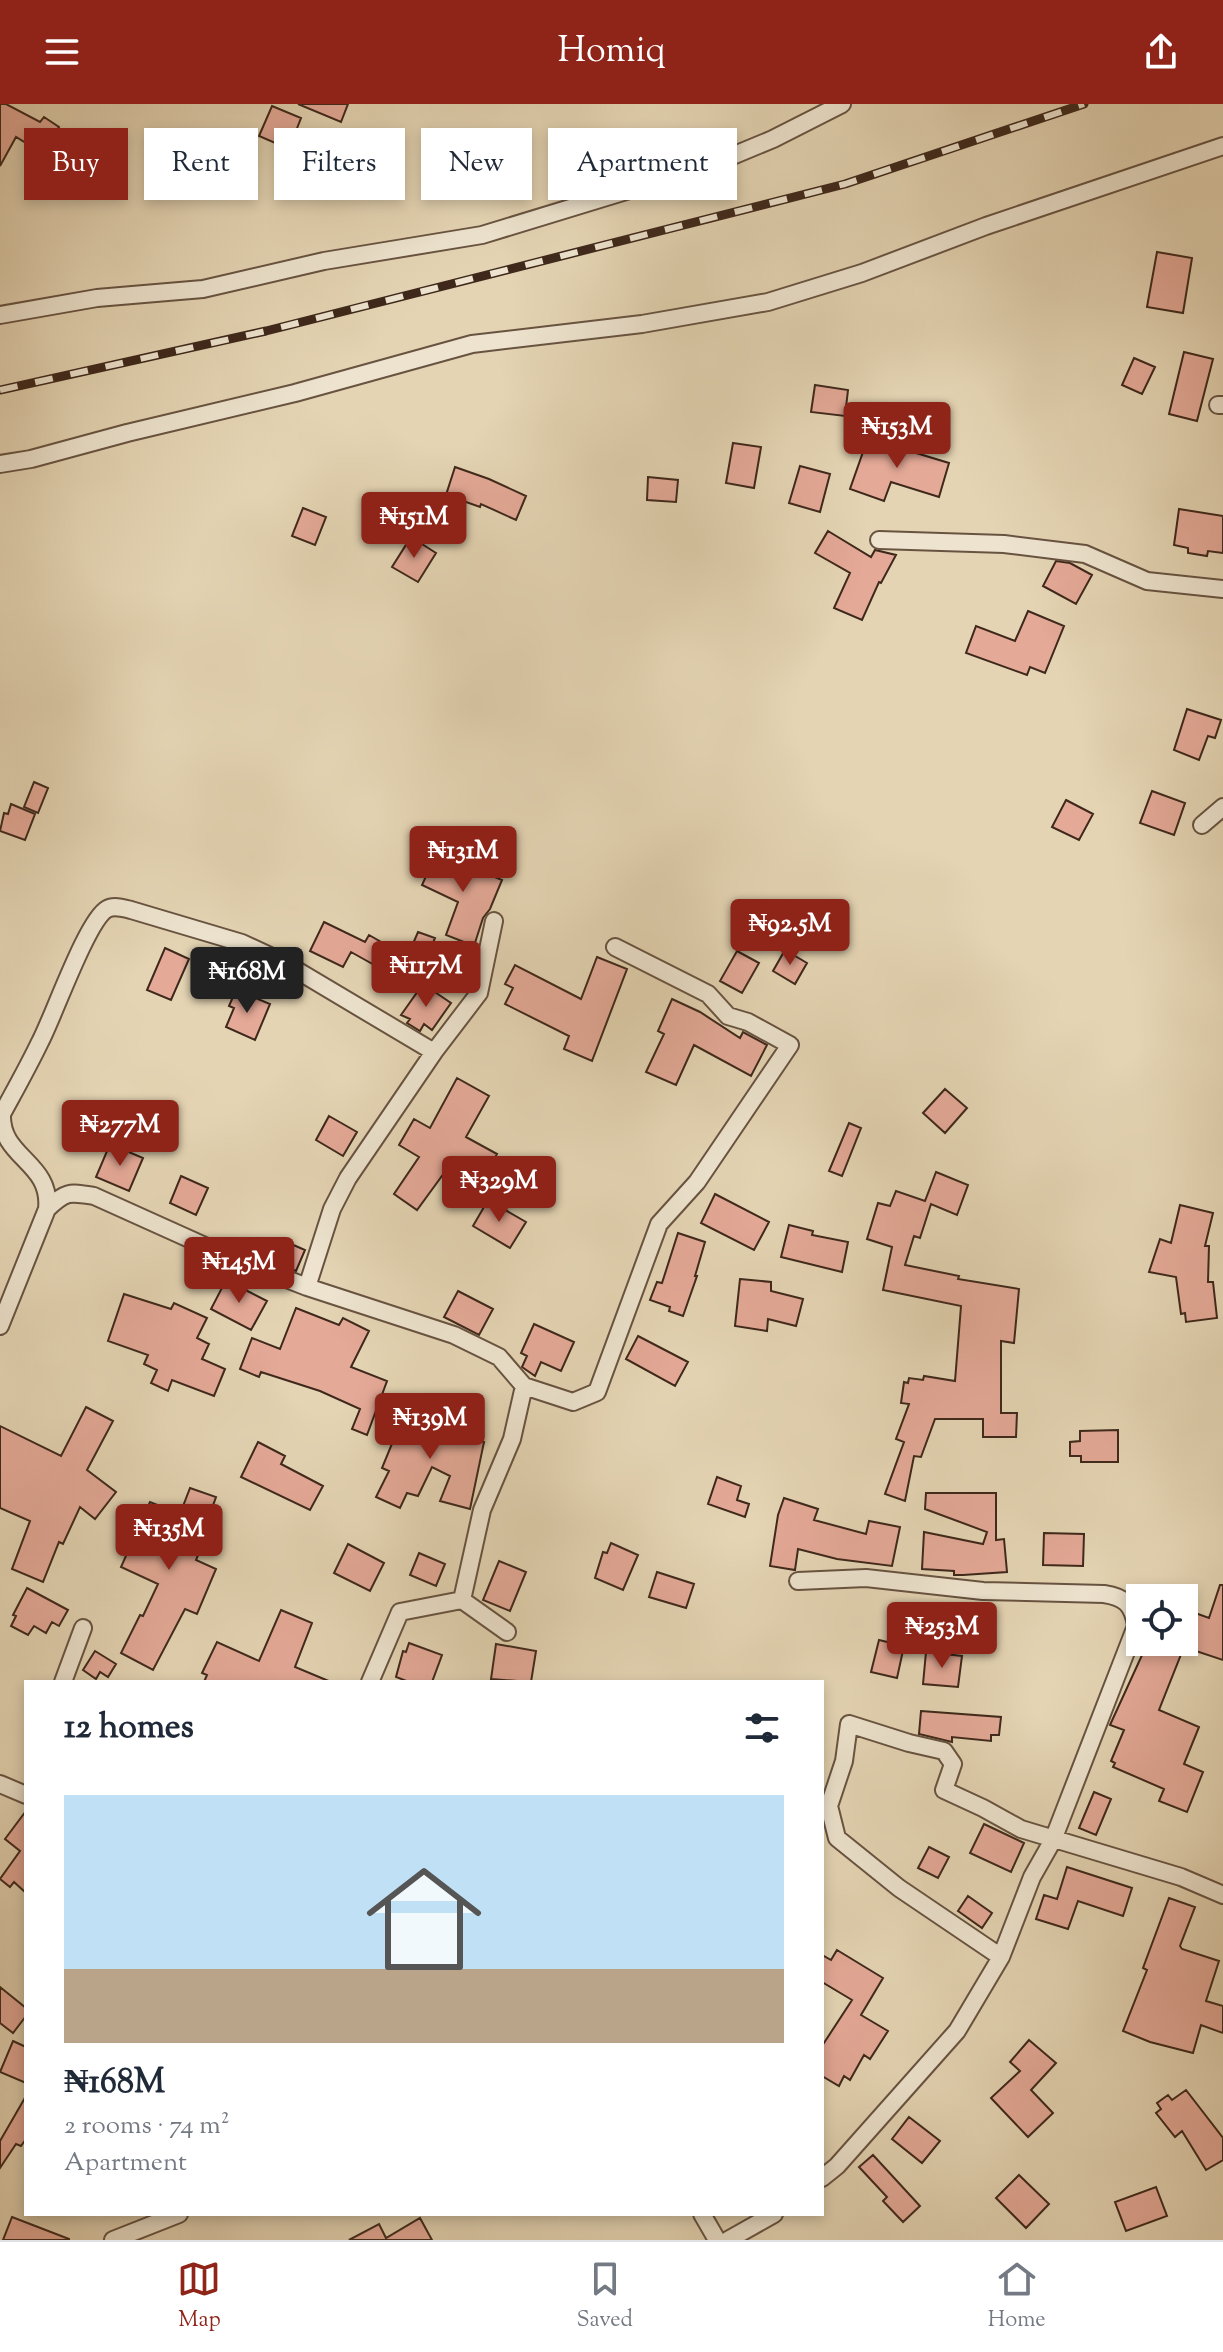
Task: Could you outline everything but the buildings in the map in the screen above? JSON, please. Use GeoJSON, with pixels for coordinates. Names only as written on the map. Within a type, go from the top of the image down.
{"type":"FeatureCollection","features":[{"type":"Feature","properties":{"kind":"street"},"geometry":{"type":"LineString","coordinates":[[0,315],[97,298],[203,289],[324,261],[482,235],[708,166],[773,139],[839,104]]}},
{"type":"Feature","properties":{"kind":"street"},"geometry":{"type":"LineString","coordinates":[[0,464],[295,393],[472,344],[642,324],[768,302],[862,273],[986,226],[1223,146]]}},
{"type":"Feature","properties":{"kind":"street"},"geometry":{"type":"LineString","coordinates":[[879,540],[1004,544],[1085,554],[1147,581],[1223,589]]}},
{"type":"Feature","properties":{"kind":"street"},"geometry":{"type":"LineString","coordinates":[[1202,825],[1223,807]]}},
{"type":"Feature","properties":{"kind":"street"},"geometry":{"type":"LineString","coordinates":[[0,1326],[47,1209],[47,1188],[29,1161],[13,1149],[1,1127],[1,1113],[41,1040],[98,918],[106,910],[117,907],[242,943],[283,962],[434,1052]]}},
{"type":"Feature","properties":{"kind":"street"},"geometry":{"type":"LineString","coordinates":[[307,1287],[332,1209],[348,1178],[434,1052],[479,993],[494,921]]}},
{"type":"Feature","properties":{"kind":"street"},"geometry":{"type":"LineString","coordinates":[[47,1209],[62,1195],[72,1192],[94,1196],[225,1255],[307,1287],[454,1335],[499,1357],[524,1386],[573,1402],[597,1392],[659,1224],[697,1182],[790,1045],[748,1022],[728,1016],[708,994],[615,947]]}},
{"type":"Feature","properties":{"kind":"street"},"geometry":{"type":"LineString","coordinates":[[462,1600],[482,1510],[512,1439],[524,1386]]}},
{"type":"Feature","properties":{"kind":"street"},"geometry":{"type":"LineString","coordinates":[[798,1581],[866,1578],[983,1591],[1104,1594],[1121,1597],[1133,1609],[1136,1626],[1053,1840],[1032,1877],[1001,1957],[957,2031],[837,2166],[824,2176]]}},
{"type":"Feature","properties":{"kind":"street"},"geometry":{"type":"LineString","coordinates":[[371,1680],[400,1612],[462,1600],[507,1632]]}},
{"type":"Feature","properties":{"kind":"street"},"geometry":{"type":"LineString","coordinates":[[64,1680],[83,1628]]}},
{"type":"Feature","properties":{"kind":"street"},"geometry":{"type":"LineString","coordinates":[[1001,1957],[899,1888],[837,1838],[829,1806],[844,1761],[849,1724],[944,1751],[953,1764],[944,1790],[1021,1829],[1181,1877],[1223,1895]]}},
{"type":"Feature","properties":{"kind":"street"},"geometry":{"type":"LineString","coordinates":[[0,1784],[24,1794]]}},
{"type":"Feature","properties":{"kind":"street"},"geometry":{"type":"LineString","coordinates":[[113,2240],[174,2216]]}},
{"type":"Feature","properties":{"kind":"street"},"geometry":{"type":"LineString","coordinates":[[703,2216],[717,2240]]}},
{"type":"Feature","properties":{"kind":"street"},"geometry":{"type":"LineString","coordinates":[[728,2240],[770,2216]]}},
{"type":"Feature","properties":{"kind":"railway"},"geometry":{"type":"LineString","coordinates":[[0,390],[266,331],[845,184],[1084,104]]}}]}
